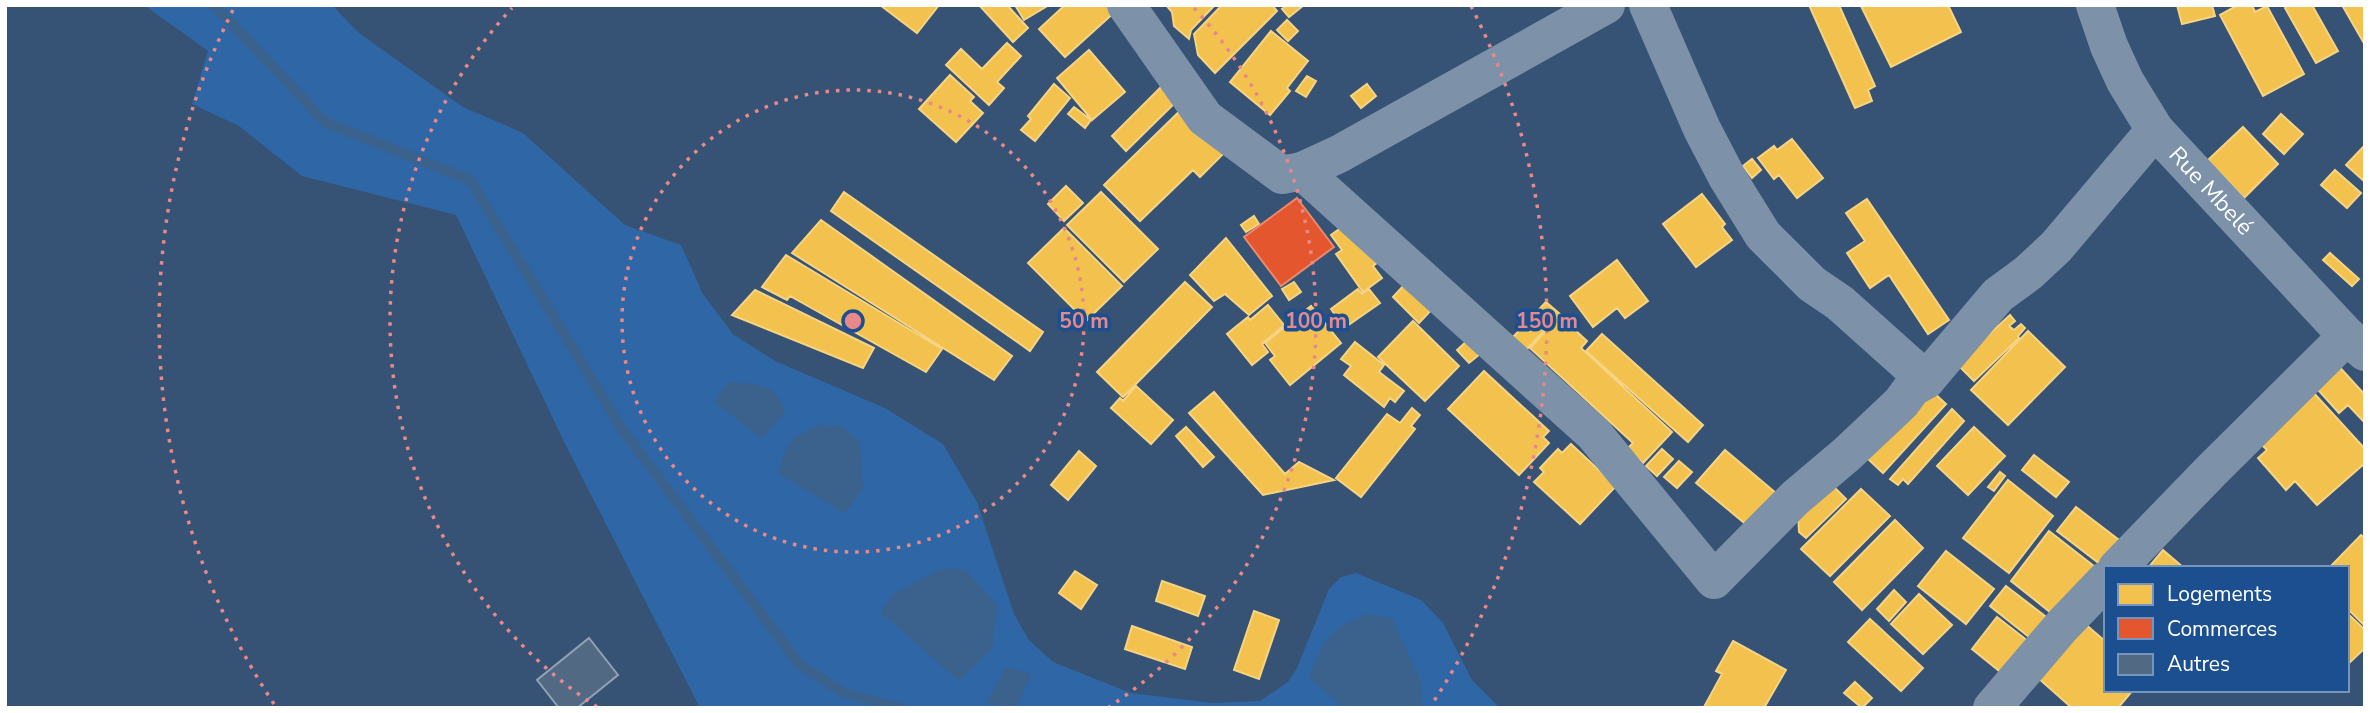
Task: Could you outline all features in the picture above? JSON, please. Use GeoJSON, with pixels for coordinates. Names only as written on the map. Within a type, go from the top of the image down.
{"type":"FeatureCollection","features":[{"type":"Feature","properties":{"kind":"street"},"geometry":{"type":"LineString","coordinates":[[1126,5],[1205,118],[1282,174],[1302,171],[1339,154],[1606,5]]}},
{"type":"Feature","properties":{"kind":"street"},"geometry":{"type":"LineString","coordinates":[[1648,5],[1702,129],[1727,177],[1763,235],[1811,284],[1840,303],[1926,380]]}},
{"type":"Feature","properties":{"kind":"street","name":"Rue Mbelé"},"geometry":{"type":"LineString","coordinates":[[2095,5],[2125,81],[2155,130],[2356,344]]}},
{"type":"Feature","properties":{"kind":"street"},"geometry":{"type":"LineString","coordinates":[[1302,171],[1594,434],[1714,580],[1795,498],[1847,454],[1901,403],[1912,388],[1926,380],[1998,295],[2028,273],[2056,247],[2155,130]]}},
{"type":"Feature","properties":{"kind":"street"},"geometry":{"type":"LineString","coordinates":[[2120,566],[2211,471],[2356,344]]}},
{"type":"Feature","properties":{"kind":"street"},"geometry":{"type":"LineString","coordinates":[[1992,708],[2062,626],[2104,582]]}},
{"type":"Feature","properties":{"kind":"shaded area"},"geometry":{"type":"Polygon","coordinates":[[[144,5],[332,5],[359,33],[463,107],[523,133],[625,225],[681,245],[703,294],[733,334],[775,361],[885,408],[943,444],[977,502],[1014,614],[1029,640],[1053,662],[1131,693],[1212,703],[1260,701],[1288,682],[1297,668],[1329,589],[1341,577],[1356,573],[1421,600],[1443,623],[1472,680],[1500,708],[700,708],[566,446],[456,215],[302,176],[239,126],[192,104],[208,51],[144,5]]]}},
{"type":"Feature","properties":{"kind":"shaded area"},"geometry":{"type":"Polygon","coordinates":[[[728,382],[763,386],[781,402],[785,412],[762,439],[715,402],[728,382]]]}},
{"type":"Feature","properties":{"kind":"shaded area"},"geometry":{"type":"Polygon","coordinates":[[[820,425],[843,427],[860,443],[863,488],[845,513],[779,474],[791,442],[802,433],[820,425]]]}},
{"type":"Feature","properties":{"kind":"shaded area"},"geometry":{"type":"Polygon","coordinates":[[[941,569],[965,569],[997,605],[992,648],[959,681],[880,612],[895,593],[941,569]]]}},
{"type":"Feature","properties":{"kind":"shaded area"},"geometry":{"type":"Polygon","coordinates":[[[1367,614],[1392,618],[1422,685],[1421,708],[1344,708],[1309,677],[1329,637],[1343,625],[1367,614]]]}},
{"type":"Feature","properties":{"kind":"shaded area"},"geometry":{"type":"Polygon","coordinates":[[[1007,667],[1031,674],[1016,708],[1003,708],[986,702],[1007,667]]]}},
{"type":"Feature","properties":{"kind":"building: Logements"},"geometry":{"type":"Polygon","coordinates":[[[880,5],[939,5],[917,33],[880,5]]]}},
{"type":"Feature","properties":{"kind":"building: Logements"},"geometry":{"type":"Polygon","coordinates":[[[979,5],[1007,5],[1028,28],[1013,42],[979,5]]]}},
{"type":"Feature","properties":{"kind":"building: Logements"},"geometry":{"type":"Polygon","coordinates":[[[1015,5],[1049,5],[1024,20],[1015,5]]]}},
{"type":"Feature","properties":{"kind":"building: Logements"},"geometry":{"type":"Polygon","coordinates":[[[1065,5],[1112,5],[1117,10],[1065,57],[1039,29],[1065,5]]]}},
{"type":"Feature","properties":{"kind":"building: Logements"},"geometry":{"type":"Polygon","coordinates":[[[1166,5],[1215,5],[1191,30],[1189,39],[1174,26],[1172,12],[1166,5]]]}},
{"type":"Feature","properties":{"kind":"building: Logements"},"geometry":{"type":"Polygon","coordinates":[[[1222,5],[1272,5],[1277,11],[1215,73],[1198,55],[1194,34],[1222,5]]]}},
{"type":"Feature","properties":{"kind":"building: Logements"},"geometry":{"type":"Polygon","coordinates":[[[1287,5],[1304,5],[1289,17],[1282,9],[1287,5]]]}},
{"type":"Feature","properties":{"kind":"building: Logements"},"geometry":{"type":"Polygon","coordinates":[[[1809,5],[1839,5],[1875,86],[1868,90],[1872,101],[1855,108],[1809,5]]]}},
{"type":"Feature","properties":{"kind":"building: Logements"},"geometry":{"type":"Polygon","coordinates":[[[1948,5],[1961,32],[1891,67],[1861,6],[1948,5]]]}},
{"type":"Feature","properties":{"kind":"building: Logements"},"geometry":{"type":"Polygon","coordinates":[[[2177,5],[2212,5],[2215,16],[2182,24],[2177,5]]]}},
{"type":"Feature","properties":{"kind":"building: Logements"},"geometry":{"type":"Polygon","coordinates":[[[2238,5],[2252,5],[2255,12],[2267,6],[2304,74],[2263,96],[2220,15],[2238,5]]]}},
{"type":"Feature","properties":{"kind":"building: Logements"},"geometry":{"type":"Polygon","coordinates":[[[2289,5],[2312,5],[2338,51],[2316,63],[2285,8],[2289,5]]]}},
{"type":"Feature","properties":{"kind":"building: Logements"},"geometry":{"type":"Polygon","coordinates":[[[2342,5],[2365,5],[2365,45],[2342,5]]]}},
{"type":"Feature","properties":{"kind":"building: Logements"},"geometry":{"type":"Polygon","coordinates":[[[1287,20],[1298,31],[1288,41],[1277,30],[1287,20]]]}},
{"type":"Feature","properties":{"kind":"building: Logements"},"geometry":{"type":"Polygon","coordinates":[[[1271,31],[1308,61],[1287,88],[1290,91],[1270,115],[1230,82],[1271,31]]]}},
{"type":"Feature","properties":{"kind":"building: Logements"},"geometry":{"type":"Polygon","coordinates":[[[1007,43],[1021,56],[997,82],[1004,88],[989,105],[946,65],[961,49],[982,69],[1007,43]]]}},
{"type":"Feature","properties":{"kind":"building: Logements"},"geometry":{"type":"Polygon","coordinates":[[[1089,50],[1125,92],[1092,120],[1057,78],[1089,50]]]}},
{"type":"Feature","properties":{"kind":"building: Logements"},"geometry":{"type":"Polygon","coordinates":[[[950,75],[974,97],[970,101],[983,113],[956,142],[919,109],[950,75]]]}},
{"type":"Feature","properties":{"kind":"building: Logements"},"geometry":{"type":"Polygon","coordinates":[[[1173,75],[1188,90],[1126,151],[1112,136],[1173,75]]]}},
{"type":"Feature","properties":{"kind":"building: Logements"},"geometry":{"type":"Polygon","coordinates":[[[1307,76],[1316,81],[1306,97],[1296,91],[1307,76]]]}},
{"type":"Feature","properties":{"kind":"building: Logements"},"geometry":{"type":"Polygon","coordinates":[[[1054,84],[1070,98],[1035,141],[1021,130],[1031,119],[1028,116],[1054,84]]]}},
{"type":"Feature","properties":{"kind":"building: Logements"},"geometry":{"type":"Polygon","coordinates":[[[1367,84],[1376,96],[1361,108],[1351,96],[1367,84]]]}},
{"type":"Feature","properties":{"kind":"building: Logements"},"geometry":{"type":"Polygon","coordinates":[[[1189,102],[1232,145],[1200,177],[1193,170],[1140,221],[1104,185],[1189,102]]]}},
{"type":"Feature","properties":{"kind":"building: Logements"},"geometry":{"type":"Polygon","coordinates":[[[1074,107],[1091,120],[1085,128],[1068,114],[1074,107]]]}},
{"type":"Feature","properties":{"kind":"building: Logements"},"geometry":{"type":"Polygon","coordinates":[[[2281,114],[2303,134],[2284,154],[2263,134],[2281,114]]]}},
{"type":"Feature","properties":{"kind":"building: Logements"},"geometry":{"type":"Polygon","coordinates":[[[2243,127],[2278,164],[2244,198],[2208,160],[2243,127]]]}},
{"type":"Feature","properties":{"kind":"building: Logements"},"geometry":{"type":"Polygon","coordinates":[[[1792,139],[1823,178],[1797,198],[1779,175],[1774,179],[1758,158],[1774,146],[1777,150],[1792,139]]]}},
{"type":"Feature","properties":{"kind":"building: Logements"},"geometry":{"type":"Polygon","coordinates":[[[2365,145],[2365,182],[2346,165],[2365,145]]]}},
{"type":"Feature","properties":{"kind":"building: Logements"},"geometry":{"type":"Polygon","coordinates":[[[1752,159],[1761,170],[1752,178],[1743,166],[1752,159]]]}},
{"type":"Feature","properties":{"kind":"building: Logements"},"geometry":{"type":"Polygon","coordinates":[[[2335,170],[2361,193],[2347,208],[2321,185],[2335,170]]]}},
{"type":"Feature","properties":{"kind":"building: Logements"},"geometry":{"type":"Polygon","coordinates":[[[1066,186],[1083,203],[1064,221],[1048,204],[1066,186]]]}},
{"type":"Feature","properties":{"kind":"building: Logements"},"geometry":{"type":"Polygon","coordinates":[[[844,192],[1043,332],[1030,351],[831,211],[844,192]]]}},
{"type":"Feature","properties":{"kind":"building: Logements"},"geometry":{"type":"Polygon","coordinates":[[[1101,192],[1158,249],[1124,282],[1067,225],[1101,192]]]}},
{"type":"Feature","properties":{"kind":"building: Logements"},"geometry":{"type":"Polygon","coordinates":[[[1702,194],[1725,224],[1722,227],[1732,240],[1696,267],[1663,224],[1702,194]]]}},
{"type":"Feature","properties":{"kind":"building: Logements"},"geometry":{"type":"Polygon","coordinates":[[[1867,199],[1949,320],[1928,334],[1889,275],[1870,288],[1847,253],[1865,241],[1846,213],[1867,199]]]}},
{"type":"Feature","properties":{"kind":"building: Logements"},"geometry":{"type":"Polygon","coordinates":[[[1254,216],[1259,224],[1246,232],[1241,225],[1254,216]]]}},
{"type":"Feature","properties":{"kind":"building: Logements"},"geometry":{"type":"Polygon","coordinates":[[[821,220],[1012,356],[994,380],[792,253],[821,220]]]}},
{"type":"Feature","properties":{"kind":"building: Logements"},"geometry":{"type":"Polygon","coordinates":[[[1349,222],[1378,262],[1373,266],[1382,278],[1363,292],[1336,254],[1342,250],[1331,235],[1349,222]]]}},
{"type":"Feature","properties":{"kind":"building: Logements"},"geometry":{"type":"Polygon","coordinates":[[[1064,228],[1122,286],[1086,321],[1028,263],[1064,228]]]}},
{"type":"Feature","properties":{"kind":"building: Logements"},"geometry":{"type":"Polygon","coordinates":[[[1226,238],[1272,296],[1249,315],[1225,294],[1214,301],[1190,275],[1226,238]]]}},
{"type":"Feature","properties":{"kind":"building: Logements"},"geometry":{"type":"Polygon","coordinates":[[[2330,253],[2359,279],[2352,286],[2323,260],[2330,253]]]}},
{"type":"Feature","properties":{"kind":"building: Logements"},"geometry":{"type":"Polygon","coordinates":[[[786,255],[942,349],[926,372],[790,296],[787,300],[762,287],[786,255]]]}},
{"type":"Feature","properties":{"kind":"building: Logements"},"geometry":{"type":"Polygon","coordinates":[[[1617,260],[1648,301],[1625,318],[1617,308],[1593,327],[1570,296],[1617,260]]]}},
{"type":"Feature","properties":{"kind":"building: Logements"},"geometry":{"type":"Polygon","coordinates":[[[1185,282],[1212,307],[1123,397],[1097,372],[1185,282]]]}},
{"type":"Feature","properties":{"kind":"building: Logements"},"geometry":{"type":"Polygon","coordinates":[[[1294,282],[1301,292],[1289,300],[1282,289],[1294,282]]]}},
{"type":"Feature","properties":{"kind":"building: Logements"},"geometry":{"type":"Polygon","coordinates":[[[1406,283],[1433,308],[1419,323],[1393,297],[1406,283]]]}},
{"type":"Feature","properties":{"kind":"building: Logements"},"geometry":{"type":"Polygon","coordinates":[[[1358,289],[1362,294],[1369,289],[1380,303],[1344,328],[1331,309],[1358,289]]]}},
{"type":"Feature","properties":{"kind":"building: Logements"},"geometry":{"type":"Polygon","coordinates":[[[755,290],[874,348],[863,368],[732,315],[755,290]]]}},
{"type":"Feature","properties":{"kind":"building: Logements"},"geometry":{"type":"Polygon","coordinates":[[[1546,302],[1560,314],[1526,350],[1513,337],[1546,302]]]}},
{"type":"Feature","properties":{"kind":"building: Logements"},"geometry":{"type":"Polygon","coordinates":[[[1268,305],[1284,325],[1262,344],[1268,352],[1252,365],[1227,334],[1268,305]]]}},
{"type":"Feature","properties":{"kind":"building: Logements"},"geometry":{"type":"Polygon","coordinates":[[[1311,306],[1341,343],[1290,385],[1270,360],[1275,356],[1265,343],[1311,306]]]}},
{"type":"Feature","properties":{"kind":"building: Logements"},"geometry":{"type":"Polygon","coordinates":[[[2010,315],[2015,321],[2009,326],[2014,330],[2021,324],[2025,328],[2019,338],[1974,381],[1957,364],[2010,315]]]}},
{"type":"Feature","properties":{"kind":"building: Logements"},"geometry":{"type":"Polygon","coordinates":[[[1560,316],[1587,341],[1581,348],[1672,432],[1643,463],[1627,449],[1633,443],[1530,348],[1560,316]]]}},
{"type":"Feature","properties":{"kind":"building: Logements"},"geometry":{"type":"Polygon","coordinates":[[[1413,321],[1459,366],[1425,401],[1378,357],[1413,321]]]}},
{"type":"Feature","properties":{"kind":"building: Logements"},"geometry":{"type":"Polygon","coordinates":[[[2028,331],[2065,367],[2008,425],[1971,390],[2028,331]]]}},
{"type":"Feature","properties":{"kind":"building: Logements"},"geometry":{"type":"Polygon","coordinates":[[[1602,334],[1703,425],[1688,442],[1586,351],[1602,334]]]}},
{"type":"Feature","properties":{"kind":"building: Logements"},"geometry":{"type":"Polygon","coordinates":[[[1467,341],[1480,354],[1469,363],[1457,350],[1467,341]]]}},
{"type":"Feature","properties":{"kind":"building: Logements"},"geometry":{"type":"Polygon","coordinates":[[[1355,342],[1384,365],[1379,372],[1404,391],[1395,402],[1390,398],[1384,407],[1344,375],[1351,366],[1341,359],[1355,342]]]}},
{"type":"Feature","properties":{"kind":"building: Logements"},"geometry":{"type":"Polygon","coordinates":[[[2334,361],[2365,395],[2365,423],[2348,405],[2339,413],[2311,382],[2334,361]]]}},
{"type":"Feature","properties":{"kind":"building: Logements"},"geometry":{"type":"Polygon","coordinates":[[[1484,371],[1549,431],[1543,437],[1549,443],[1519,475],[1448,409],[1484,371]]]}},
{"type":"Feature","properties":{"kind":"building: Logements"},"geometry":{"type":"Polygon","coordinates":[[[1136,386],[1173,420],[1151,444],[1111,408],[1120,398],[1123,401],[1136,386]]]}},
{"type":"Feature","properties":{"kind":"building: Logements"},"geometry":{"type":"Polygon","coordinates":[[[1932,391],[1946,404],[1883,473],[1868,459],[1932,391]]]}},
{"type":"Feature","properties":{"kind":"building: Logements"},"geometry":{"type":"Polygon","coordinates":[[[2312,391],[2365,449],[2365,463],[2317,505],[2295,481],[2286,490],[2258,458],[2267,450],[2257,440],[2312,391]]]}},
{"type":"Feature","properties":{"kind":"building: Logements"},"geometry":{"type":"Polygon","coordinates":[[[1214,392],[1285,474],[1299,462],[1334,480],[1263,495],[1189,413],[1214,392]]]}},
{"type":"Feature","properties":{"kind":"building: Logements"},"geometry":{"type":"Polygon","coordinates":[[[1412,408],[1420,415],[1411,426],[1415,429],[1361,497],[1336,478],[1387,414],[1400,423],[1412,408]]]}},
{"type":"Feature","properties":{"kind":"building: Logements"},"geometry":{"type":"Polygon","coordinates":[[[1952,409],[1964,421],[1908,484],[1903,479],[1898,485],[1890,479],[1952,409]]]}},
{"type":"Feature","properties":{"kind":"building: Logements"},"geometry":{"type":"Polygon","coordinates":[[[1186,427],[1214,457],[1203,467],[1176,436],[1186,427]]]}},
{"type":"Feature","properties":{"kind":"building: Logements"},"geometry":{"type":"Polygon","coordinates":[[[1974,427],[2005,456],[1968,495],[1937,466],[1974,427]]]}},
{"type":"Feature","properties":{"kind":"building: Logements"},"geometry":{"type":"Polygon","coordinates":[[[1571,444],[1616,486],[1580,524],[1534,482],[1544,472],[1540,468],[1558,449],[1562,453],[1571,444]]]}},
{"type":"Feature","properties":{"kind":"building: Logements"},"geometry":{"type":"Polygon","coordinates":[[[1662,449],[1673,459],[1657,476],[1646,466],[1662,449]]]}},
{"type":"Feature","properties":{"kind":"building: Logements"},"geometry":{"type":"Polygon","coordinates":[[[1725,450],[1776,493],[1748,526],[1696,483],[1725,450]]]}},
{"type":"Feature","properties":{"kind":"building: Logements"},"geometry":{"type":"Polygon","coordinates":[[[1079,451],[1096,466],[1068,500],[1051,485],[1079,451]]]}},
{"type":"Feature","properties":{"kind":"building: Logements"},"geometry":{"type":"Polygon","coordinates":[[[2034,455],[2069,482],[2056,497],[2022,470],[2034,455]]]}},
{"type":"Feature","properties":{"kind":"building: Logements"},"geometry":{"type":"Polygon","coordinates":[[[1679,461],[1692,472],[1677,488],[1664,477],[1679,461]]]}},
{"type":"Feature","properties":{"kind":"building: Logements"},"geometry":{"type":"Polygon","coordinates":[[[2000,472],[2005,476],[1994,491],[1988,487],[2000,472]]]}},
{"type":"Feature","properties":{"kind":"building: Logements"},"geometry":{"type":"Polygon","coordinates":[[[2008,480],[2053,516],[2009,573],[1963,538],[2008,480]]]}},
{"type":"Feature","properties":{"kind":"building: Logements"},"geometry":{"type":"Polygon","coordinates":[[[1829,482],[1846,499],[1806,538],[1799,532],[1798,512],[1829,482]]]}},
{"type":"Feature","properties":{"kind":"building: Logements"},"geometry":{"type":"Polygon","coordinates":[[[1861,489],[1890,516],[1830,576],[1801,549],[1861,489]]]}},
{"type":"Feature","properties":{"kind":"building: Logements"},"geometry":{"type":"Polygon","coordinates":[[[2076,507],[2119,540],[2100,564],[2057,531],[2076,507]]]}},
{"type":"Feature","properties":{"kind":"building: Logements"},"geometry":{"type":"Polygon","coordinates":[[[1895,520],[1923,548],[1862,610],[1834,582],[1895,520]]]}},
{"type":"Feature","properties":{"kind":"building: Logements"},"geometry":{"type":"Polygon","coordinates":[[[2049,531],[2095,567],[2055,616],[2011,581],[2049,531]]]}},
{"type":"Feature","properties":{"kind":"building: Logements"},"geometry":{"type":"Polygon","coordinates":[[[2361,535],[2365,538],[2365,626],[2349,610],[2349,566],[2331,566],[2361,535]]]}},
{"type":"Feature","properties":{"kind":"building: Logements"},"geometry":{"type":"Polygon","coordinates":[[[2163,550],[2182,566],[2150,566],[2163,550]]]}},
{"type":"Feature","properties":{"kind":"building: Logements"},"geometry":{"type":"Polygon","coordinates":[[[1946,551],[1994,589],[1966,624],[1918,586],[1946,551]]]}},
{"type":"Feature","properties":{"kind":"building: Logements"},"geometry":{"type":"Polygon","coordinates":[[[1075,571],[1097,585],[1081,609],[1059,593],[1075,571]]]}},
{"type":"Feature","properties":{"kind":"building: Logements"},"geometry":{"type":"Polygon","coordinates":[[[1162,581],[1205,596],[1198,616],[1156,601],[1162,581]]]}},
{"type":"Feature","properties":{"kind":"building: Logements"},"geometry":{"type":"Polygon","coordinates":[[[2006,586],[2050,620],[2033,640],[1990,606],[2006,586]]]}},
{"type":"Feature","properties":{"kind":"building: Logements"},"geometry":{"type":"Polygon","coordinates":[[[1894,590],[1906,602],[1889,621],[1877,609],[1894,590]]]}},
{"type":"Feature","properties":{"kind":"building: Logements"},"geometry":{"type":"Polygon","coordinates":[[[1919,594],[1952,625],[1923,654],[1891,624],[1919,594]]]}},
{"type":"Feature","properties":{"kind":"building: Logements"},"geometry":{"type":"Polygon","coordinates":[[[1254,611],[1279,620],[1259,679],[1234,670],[1254,611]]]}},
{"type":"Feature","properties":{"kind":"building: Logements"},"geometry":{"type":"Polygon","coordinates":[[[2349,615],[2365,630],[2365,648],[2349,663],[2349,615]]]}},
{"type":"Feature","properties":{"kind":"building: Logements"},"geometry":{"type":"Polygon","coordinates":[[[1997,617],[2029,642],[2003,674],[1972,649],[1997,617]]]}},
{"type":"Feature","properties":{"kind":"building: Logements"},"geometry":{"type":"Polygon","coordinates":[[[1870,619],[1923,668],[1901,691],[1848,642],[1870,619]]]}},
{"type":"Feature","properties":{"kind":"building: Logements"},"geometry":{"type":"Polygon","coordinates":[[[2084,623],[2104,640],[2104,692],[2131,692],[2118,708],[2072,708],[2038,678],[2084,623]]]}},
{"type":"Feature","properties":{"kind":"building: Logements"},"geometry":{"type":"Polygon","coordinates":[[[1132,626],[1192,647],[1185,669],[1125,649],[1132,626]]]}},
{"type":"Feature","properties":{"kind":"building: Logements"},"geometry":{"type":"Polygon","coordinates":[[[1733,641],[1786,670],[1764,708],[1704,707],[1722,674],[1716,671],[1733,641]]]}},
{"type":"Feature","properties":{"kind":"building: Logements"},"geometry":{"type":"Polygon","coordinates":[[[1855,682],[1872,698],[1862,708],[1844,693],[1855,682]]]}},
{"type":"Feature","properties":{"kind":"building: Commerces"},"geometry":{"type":"Polygon","coordinates":[[[1297,198],[1334,247],[1281,286],[1244,237],[1297,198]]]}},
{"type":"Feature","properties":{"kind":"building: Autres"},"geometry":{"type":"Polygon","coordinates":[[[589,638],[618,675],[577,708],[559,708],[537,680],[589,638]]]}},
{"type":"Feature","properties":{"kind":"waterway"},"geometry":{"type":"LineString","coordinates":[[214,5],[325,122],[470,180],[622,429],[800,665],[844,693],[900,708]]}}]}
